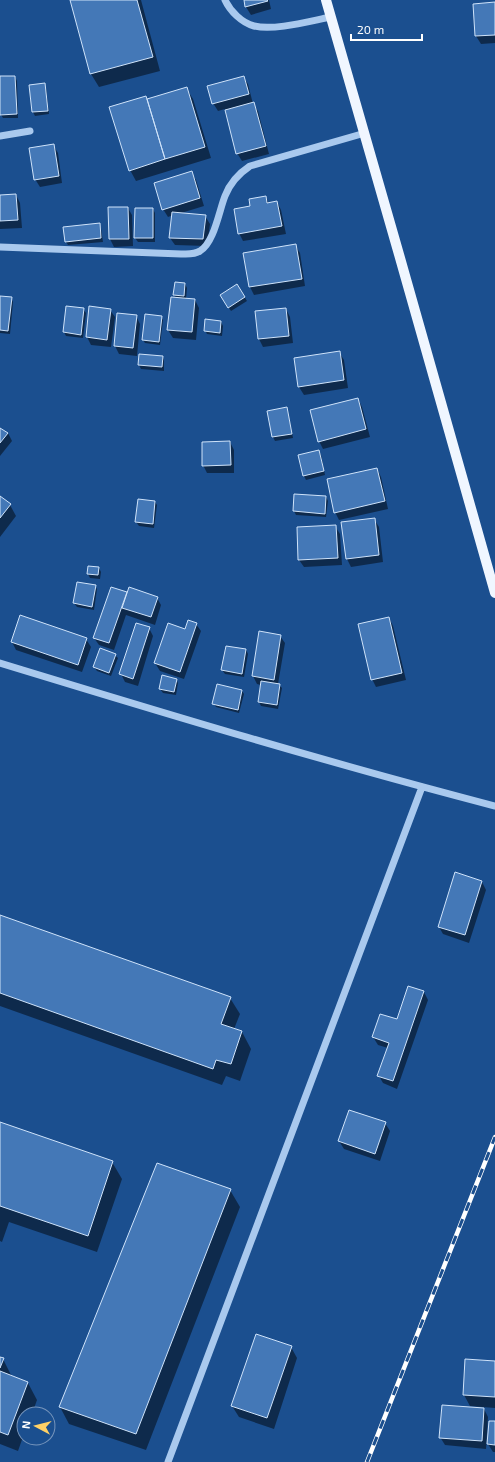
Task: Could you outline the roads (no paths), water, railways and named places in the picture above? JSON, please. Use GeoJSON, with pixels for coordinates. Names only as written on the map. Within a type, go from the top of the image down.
{"type":"FeatureCollection","features":[{"type":"Feature","properties":{"kind":"main road"},"geometry":{"type":"LineString","coordinates":[[326,0],[495,593]]}},
{"type":"Feature","properties":{"kind":"street"},"geometry":{"type":"LineString","coordinates":[[225,0],[227,5],[240,20],[254,26],[276,27],[331,17]]}},
{"type":"Feature","properties":{"kind":"street"},"geometry":{"type":"LineString","coordinates":[[0,136],[30,131]]}},
{"type":"Feature","properties":{"kind":"street"},"geometry":{"type":"LineString","coordinates":[[0,247],[193,254],[199,252],[203,248],[212,234],[225,195],[232,182],[241,172],[250,166],[365,133]]}},
{"type":"Feature","properties":{"kind":"street"},"geometry":{"type":"LineString","coordinates":[[0,663],[125,701],[422,787],[495,806]]}},
{"type":"Feature","properties":{"kind":"street"},"geometry":{"type":"LineString","coordinates":[[168,1462],[422,787]]}},
{"type":"Feature","properties":{"kind":"railway"},"geometry":{"type":"LineString","coordinates":[[367,1462],[495,1137]]}}]}
